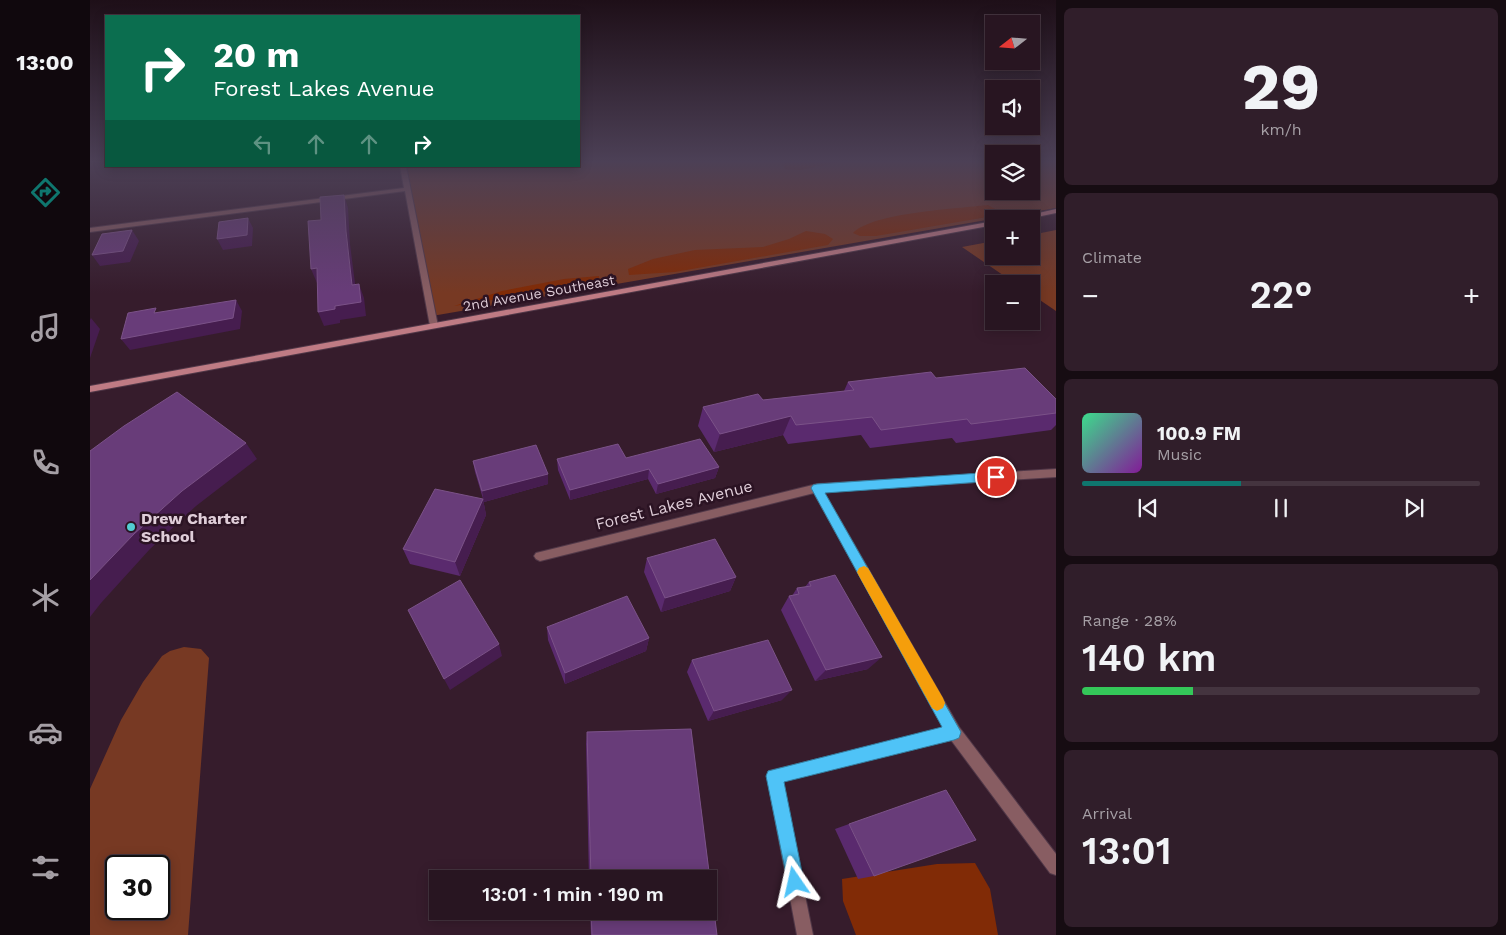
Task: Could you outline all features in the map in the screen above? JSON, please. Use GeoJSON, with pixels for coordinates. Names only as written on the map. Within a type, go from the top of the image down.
{"type":"FeatureCollection","features":[{"type":"Feature","properties":{"kind":"street"},"geometry":{"type":"LineString","coordinates":[[90,230],[279,206]]}},
{"type":"Feature","properties":{"kind":"street"},"geometry":{"type":"LineString","coordinates":[[411,206],[434,326]]}},
{"type":"Feature","properties":{"kind":"street"},"geometry":{"type":"LineString","coordinates":[[1040,215],[1056,212]]}},
{"type":"Feature","properties":{"kind":"street","name":"2nd Avenue Southeast"},"geometry":{"type":"LineString","coordinates":[[90,389],[985,225]]}},
{"type":"Feature","properties":{"kind":"street","name":"Forest Lakes Avenue"},"geometry":{"type":"LineString","coordinates":[[540,556],[817,488],[1056,473]]}},
{"type":"Feature","properties":{"kind":"street"},"geometry":{"type":"LineString","coordinates":[[817,488],[954,732],[1056,867]]}},
{"type":"Feature","properties":{"kind":"street"},"geometry":{"type":"LineString","coordinates":[[805,935],[774,776],[954,732]]}},
{"type":"Feature","properties":{"kind":"shaded area"},"geometry":{"type":"Polygon","coordinates":[[[414,206],[1056,206],[1056,208],[1040,211],[985,210],[985,220],[432,316],[414,206]]]}},
{"type":"Feature","properties":{"kind":"shaded area"},"geometry":{"type":"Polygon","coordinates":[[[982,206],[989,206],[997,210],[985,210],[985,217],[876,236],[860,236],[853,233],[879,220],[917,213],[982,206]]]}},
{"type":"Feature","properties":{"kind":"shaded area"},"geometry":{"type":"Polygon","coordinates":[[[1056,230],[1056,311],[1040,300],[1040,275],[1003,275],[988,265],[1040,265],[1040,233],[1056,230]]]}},
{"type":"Feature","properties":{"kind":"shaded area"},"geometry":{"type":"Polygon","coordinates":[[[806,231],[825,234],[833,239],[828,245],[675,272],[629,275],[628,269],[653,259],[695,250],[763,247],[789,239],[806,231]]]}},
{"type":"Feature","properties":{"kind":"shaded area"},"geometry":{"type":"Polygon","coordinates":[[[985,243],[985,263],[962,247],[985,243]]]}},
{"type":"Feature","properties":{"kind":"shaded area"},"geometry":{"type":"Polygon","coordinates":[[[599,276],[599,280],[578,286],[454,306],[502,291],[564,279],[599,276]]]}},
{"type":"Feature","properties":{"kind":"shaded area"},"geometry":{"type":"Polygon","coordinates":[[[184,647],[201,649],[209,658],[188,935],[90,935],[90,789],[121,720],[143,682],[162,656],[170,651],[184,647]]]}},
{"type":"Feature","properties":{"kind":"shaded area"},"geometry":{"type":"Polygon","coordinates":[[[975,863],[990,889],[998,935],[856,935],[843,901],[842,879],[937,864],[975,863]]]}},
{"type":"Feature","properties":{"kind":"building"},"geometry":{"type":"Polygon","coordinates":[[[320,206],[345,206],[352,285],[359,284],[361,302],[335,306],[335,309],[318,312],[317,268],[311,269],[308,221],[321,220],[320,206]]]}},
{"type":"Feature","properties":{"kind":"building"},"geometry":{"type":"Polygon","coordinates":[[[248,218],[247,235],[217,239],[219,222],[248,218]]]}},
{"type":"Feature","properties":{"kind":"building"},"geometry":{"type":"Polygon","coordinates":[[[132,230],[123,251],[92,255],[102,234],[132,230]]]}},
{"type":"Feature","properties":{"kind":"building"},"geometry":{"type":"Polygon","coordinates":[[[236,300],[233,318],[121,339],[128,313],[156,308],[154,313],[236,300]]]}},
{"type":"Feature","properties":{"kind":"building"},"geometry":{"type":"Polygon","coordinates":[[[1025,368],[1056,399],[1056,413],[971,424],[967,419],[881,430],[872,417],[796,425],[791,416],[720,434],[703,407],[758,394],[763,400],[854,390],[848,382],[931,372],[936,378],[1025,368]]]}},
{"type":"Feature","properties":{"kind":"building","name":"Drew Charter School"},"geometry":{"type":"Polygon","coordinates":[[[177,392],[246,443],[182,491],[134,534],[90,580],[90,451],[124,426],[177,392]]]}},
{"type":"Feature","properties":{"kind":"building"},"geometry":{"type":"Polygon","coordinates":[[[700,439],[719,467],[658,484],[649,469],[570,490],[557,459],[618,444],[626,458],[700,439]]]}},
{"type":"Feature","properties":{"kind":"building"},"geometry":{"type":"Polygon","coordinates":[[[536,445],[548,474],[482,491],[473,461],[536,445]]]}},
{"type":"Feature","properties":{"kind":"building"},"geometry":{"type":"Polygon","coordinates":[[[435,489],[483,499],[455,562],[403,549],[435,489]]]}},
{"type":"Feature","properties":{"kind":"building"},"geometry":{"type":"Polygon","coordinates":[[[715,539],[736,577],[665,598],[647,558],[715,539]]]}},
{"type":"Feature","properties":{"kind":"building"},"geometry":{"type":"Polygon","coordinates":[[[835,575],[882,657],[826,670],[789,596],[799,594],[797,588],[811,586],[809,582],[835,575]]]}},
{"type":"Feature","properties":{"kind":"building"},"geometry":{"type":"Polygon","coordinates":[[[460,580],[499,644],[444,679],[408,610],[460,580]]]}},
{"type":"Feature","properties":{"kind":"building"},"geometry":{"type":"Polygon","coordinates":[[[627,596],[649,638],[565,673],[547,627],[627,596]]]}},
{"type":"Feature","properties":{"kind":"building"},"geometry":{"type":"Polygon","coordinates":[[[768,640],[792,690],[714,711],[692,660],[768,640]]]}},
{"type":"Feature","properties":{"kind":"building"},"geometry":{"type":"Polygon","coordinates":[[[691,729],[709,870],[591,870],[587,732],[691,729]]]}},
{"type":"Feature","properties":{"kind":"building"},"geometry":{"type":"Polygon","coordinates":[[[946,790],[976,840],[874,876],[849,824],[946,790]]]}},
{"type":"Feature","properties":{"kind":"building"},"geometry":{"type":"Polygon","coordinates":[[[591,920],[715,920],[717,935],[592,935],[591,920]]]}},
{"type":"Feature","properties":{"kind":"slow traffic"},"geometry":{"type":"LineString","coordinates":[[864,572],[937,703]]}},
{"type":"Feature","properties":{"kind":"place","name":"Drew Charter School"},"geometry":{"type":"Point","coordinates":[131,527]}},
{"type":"Feature","properties":{"kind":"route"},"geometry":{"type":"LineString","coordinates":[[795,882],[774,776],[954,732],[817,488],[996,477]]}}]}
